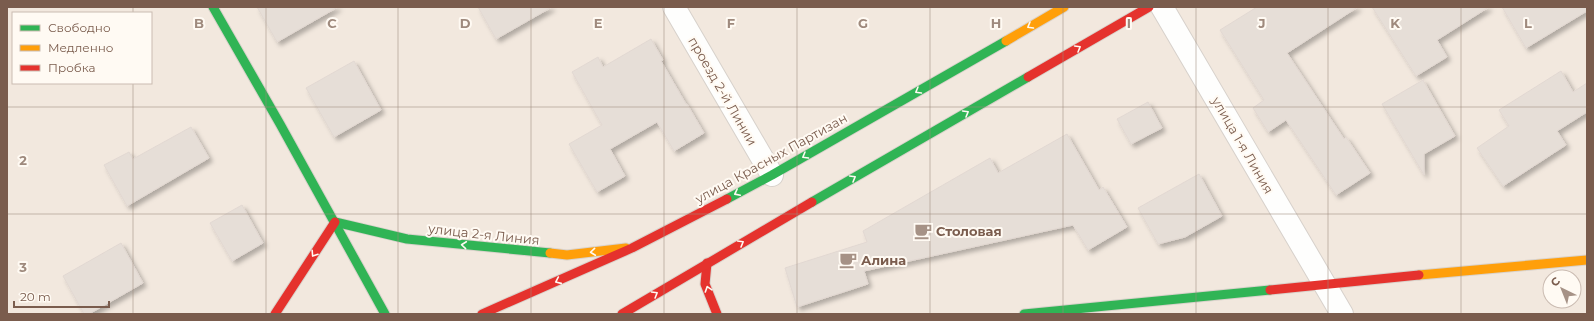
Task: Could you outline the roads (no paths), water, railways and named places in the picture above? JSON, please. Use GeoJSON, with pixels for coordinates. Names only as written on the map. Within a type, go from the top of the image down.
{"type":"FeatureCollection","features":[{"type":"Feature","properties":{"kind":"main road"},"geometry":{"type":"LineString","coordinates":[[213,7],[335,222],[385,314]]}},
{"type":"Feature","properties":{"kind":"main road","name":"улица Красных Партизан"},"geometry":{"type":"LineString","coordinates":[[482,314],[632,248],[772,175],[1064,7]]}},
{"type":"Feature","properties":{"kind":"main road"},"geometry":{"type":"LineString","coordinates":[[622,314],[707,263],[1149,7]]}},
{"type":"Feature","properties":{"kind":"main road"},"geometry":{"type":"LineString","coordinates":[[275,314],[335,222]]}},
{"type":"Feature","properties":{"kind":"main road","name":"улица 2-я Линия"},"geometry":{"type":"LineString","coordinates":[[335,222],[407,239],[567,255],[632,248]]}},
{"type":"Feature","properties":{"kind":"main road"},"geometry":{"type":"LineString","coordinates":[[1024,314],[1324,284],[1587,260]]}},
{"type":"Feature","properties":{"kind":"main road"},"geometry":{"type":"LineString","coordinates":[[707,263],[705,284],[717,314]]}},
{"type":"Feature","properties":{"kind":"street","name":"проезд 2-й Линии"},"geometry":{"type":"LineString","coordinates":[[674,7],[772,175]]}},
{"type":"Feature","properties":{"kind":"street","name":"улица 1-я Линия"},"geometry":{"type":"LineString","coordinates":[[1162,7],[1342,314]]}},
{"type":"Feature","properties":{"kind":"place","name":"Столовая"},"geometry":{"type":"Point","coordinates":[923,231]}},
{"type":"Feature","properties":{"kind":"place","name":"Алина"},"geometry":{"type":"Point","coordinates":[848,260]}}]}
